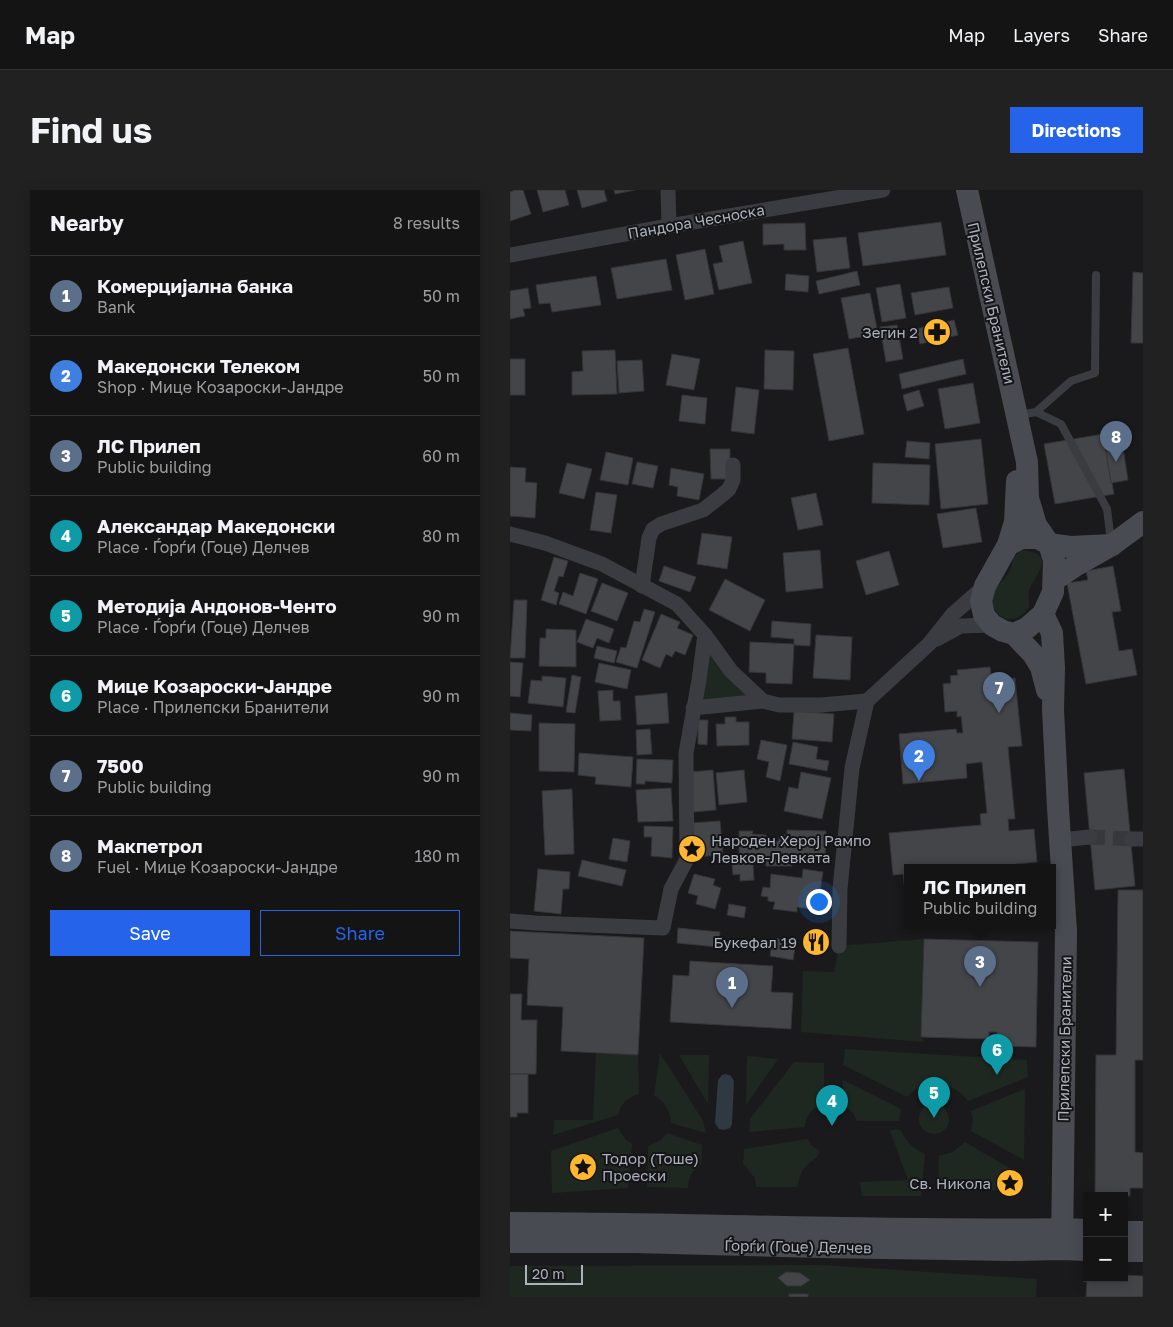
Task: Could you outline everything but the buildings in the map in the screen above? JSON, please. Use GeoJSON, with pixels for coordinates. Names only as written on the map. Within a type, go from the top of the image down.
{"type":"FeatureCollection","features":[{"type":"Feature","properties":{"kind":"street"},"geometry":{"type":"LineString","coordinates":[[668,190],[668,226]]}},
{"type":"Feature","properties":{"kind":"street","name":"Пандора Чесноска"},"geometry":{"type":"LineString","coordinates":[[510,255],[883,190]]}},
{"type":"Feature","properties":{"kind":"street","name":"Прилепски Бранители"},"geometry":{"type":"LineString","coordinates":[[968,190],[1026,414],[1028,498],[1036,525],[1050,544]]}},
{"type":"Feature","properties":{"kind":"street","name":"Прилепски Бранители"},"geometry":{"type":"LineString","coordinates":[[1008,545],[1015,522],[1026,414]]}},
{"type":"Feature","properties":{"kind":"street"},"geometry":{"type":"LineString","coordinates":[[642,586],[649,538],[653,529],[661,524],[703,510],[722,496],[733,480],[733,465]]}},
{"type":"Feature","properties":{"kind":"street"},"geometry":{"type":"LineString","coordinates":[[1054,580],[1112,545],[1143,522]]}},
{"type":"Feature","properties":{"kind":"street"},"geometry":{"type":"LineString","coordinates":[[510,534],[546,543],[602,564],[677,604],[705,635],[731,671],[763,701]]}},
{"type":"Feature","properties":{"kind":"street"},"geometry":{"type":"LineString","coordinates":[[1050,544],[1054,560],[1053,592],[1044,614],[1027,628],[1014,634],[1002,631],[992,625],[984,615],[981,601],[985,586],[1008,545],[1021,538],[1038,538],[1050,544],[1084,548],[1112,545]]}},
{"type":"Feature","properties":{"kind":"street"},"geometry":{"type":"LineString","coordinates":[[839,946],[840,889],[852,768],[867,701],[929,644],[953,614],[985,586]]}},
{"type":"Feature","properties":{"kind":"street","name":"Прилепски Бранители"},"geometry":{"type":"LineString","coordinates":[[1044,614],[1052,633],[1054,668],[1053,710],[1066,931],[1062,1239]]}},
{"type":"Feature","properties":{"kind":"street"},"geometry":{"type":"LineString","coordinates":[[929,644],[961,626],[992,625]]}},
{"type":"Feature","properties":{"kind":"street","name":"Прилепски Бранители"},"geometry":{"type":"LineString","coordinates":[[1014,634],[1033,654],[1041,667],[1053,710]]}},
{"type":"Feature","properties":{"kind":"street"},"geometry":{"type":"LineString","coordinates":[[510,921],[664,928],[671,889],[687,859],[686,753],[705,635]]}},
{"type":"Feature","properties":{"kind":"street"},"geometry":{"type":"LineString","coordinates":[[693,708],[763,701],[778,704],[821,705],[867,701]]}},
{"type":"Feature","properties":{"kind":"street"},"geometry":{"type":"LineString","coordinates":[[1060,840],[1090,837]]}},
{"type":"Feature","properties":{"kind":"street","name":"Ѓорѓи (Гоце) Делчев"},"geometry":{"type":"LineString","coordinates":[[510,1223],[635,1223],[821,1228],[1062,1239],[1083,1248]]}},
{"type":"Feature","properties":{"kind":"street","name":"Ѓорѓи (Гоце) Делчев"},"geometry":{"type":"LineString","coordinates":[[510,1242],[635,1242],[1011,1250],[1062,1239],[1083,1231]]}},
{"type":"Feature","properties":{"kind":"street"},"geometry":{"type":"LineString","coordinates":[[1128,1232],[1143,1232]]}},
{"type":"Feature","properties":{"kind":"street"},"geometry":{"type":"LineString","coordinates":[[1128,1250],[1143,1251]]}},
{"type":"Feature","properties":{"kind":"lane"},"geometry":{"type":"LineString","coordinates":[[1026,414],[1071,381],[1096,373],[1096,275]]}},
{"type":"Feature","properties":{"kind":"lane"},"geometry":{"type":"LineString","coordinates":[[1026,414],[1062,424],[1107,509],[1112,545]]}},
{"type":"Feature","properties":{"kind":"shaded area"},"geometry":{"type":"Polygon","coordinates":[[[1022,550],[1033,552],[1040,556],[1042,561],[1039,572],[1029,591],[1029,607],[1023,614],[1013,619],[1002,617],[993,607],[993,594],[1011,569],[1015,556],[1022,550]]]}},
{"type":"Feature","properties":{"kind":"shaded area"},"geometry":{"type":"Polygon","coordinates":[[[705,635],[763,701],[693,708],[705,635]]]}},
{"type":"Feature","properties":{"kind":"shaded area"},"geometry":{"type":"Polygon","coordinates":[[[924,939],[921,1037],[924,1042],[801,1032],[803,971],[834,972],[839,946],[924,939]]]}},
{"type":"Feature","properties":{"kind":"shaded area"},"geometry":{"type":"Polygon","coordinates":[[[845,1049],[1027,1060],[1028,1077],[968,1101],[954,1089],[938,1083],[922,1086],[914,1090],[907,1097],[843,1065],[845,1049]]]}},
{"type":"Feature","properties":{"kind":"shaded area"},"geometry":{"type":"Polygon","coordinates":[[[596,1053],[638,1055],[639,1094],[625,1101],[618,1115],[553,1135],[554,1120],[593,1120],[596,1053]]]}},
{"type":"Feature","properties":{"kind":"shaded area"},"geometry":{"type":"Polygon","coordinates":[[[660,1053],[703,1121],[706,1133],[671,1123],[666,1106],[654,1095],[660,1053]]]}},
{"type":"Feature","properties":{"kind":"shaded area"},"geometry":{"type":"Polygon","coordinates":[[[679,1055],[709,1055],[708,1104],[679,1055]]]}},
{"type":"Feature","properties":{"kind":"shaded area"},"geometry":{"type":"Polygon","coordinates":[[[747,1056],[778,1059],[746,1105],[747,1056]]]}},
{"type":"Feature","properties":{"kind":"shaded area"},"geometry":{"type":"Polygon","coordinates":[[[794,1062],[824,1063],[824,1102],[811,1112],[805,1127],[749,1132],[750,1119],[794,1062]]]}},
{"type":"Feature","properties":{"kind":"shaded area"},"geometry":{"type":"Polygon","coordinates":[[[722,1075],[731,1076],[734,1081],[732,1124],[730,1128],[724,1130],[719,1129],[715,1123],[718,1080],[722,1075]]]}},
{"type":"Feature","properties":{"kind":"shaded area"},"geometry":{"type":"Polygon","coordinates":[[[843,1080],[901,1109],[899,1121],[857,1121],[853,1113],[842,1104],[843,1080]]]}},
{"type":"Feature","properties":{"kind":"shaded area"},"geometry":{"type":"Polygon","coordinates":[[[1025,1089],[1024,1160],[971,1131],[973,1119],[971,1111],[1025,1089]]]}},
{"type":"Feature","properties":{"kind":"shaded area"},"geometry":{"type":"Polygon","coordinates":[[[934,1104],[944,1109],[949,1119],[944,1129],[934,1134],[924,1129],[919,1119],[924,1109],[934,1104]]]}},
{"type":"Feature","properties":{"kind":"shaded area"},"geometry":{"type":"Polygon","coordinates":[[[618,1128],[626,1140],[632,1144],[628,1188],[552,1193],[551,1151],[618,1128]]]}},
{"type":"Feature","properties":{"kind":"shaded area"},"geometry":{"type":"Polygon","coordinates":[[[896,1129],[901,1131],[908,1142],[925,1154],[921,1196],[862,1196],[860,1182],[908,1180],[890,1131],[896,1129]]]}},
{"type":"Feature","properties":{"kind":"shaded area"},"geometry":{"type":"Polygon","coordinates":[[[667,1133],[702,1145],[701,1164],[692,1174],[688,1188],[647,1187],[648,1146],[661,1140],[667,1133]]]}},
{"type":"Feature","properties":{"kind":"shaded area"},"geometry":{"type":"Polygon","coordinates":[[[808,1139],[812,1146],[820,1151],[815,1159],[803,1169],[797,1187],[756,1187],[755,1178],[743,1164],[744,1149],[808,1139]]]}},
{"type":"Feature","properties":{"kind":"shaded area"},"geometry":{"type":"Polygon","coordinates":[[[965,1142],[1018,1173],[1000,1174],[1001,1190],[938,1189],[939,1156],[953,1152],[965,1142]]]}},
{"type":"Feature","properties":{"kind":"shaded area"},"geometry":{"type":"Polygon","coordinates":[[[821,1265],[1037,1279],[1036,1297],[510,1297],[510,1266],[821,1265]]]}},
{"type":"Feature","properties":{"kind":"tunnel"},"geometry":{"type":"LineString","coordinates":[[1090,837],[1131,839]]}},
{"type":"Feature","properties":{"kind":"place","name":"Зегин 2"},"geometry":{"type":"Point","coordinates":[937,332]}},
{"type":"Feature","properties":{"kind":"place","name":"Макпетрол"},"geometry":{"type":"Point","coordinates":[1116,462]}},
{"type":"Feature","properties":{"kind":"place","name":"7500"},"geometry":{"type":"Point","coordinates":[999,713]}},
{"type":"Feature","properties":{"kind":"place","name":"Македонски Телеком"},"geometry":{"type":"Point","coordinates":[919,781]}},
{"type":"Feature","properties":{"kind":"place","name":"Народен Херој Рампо Левков-Левката"},"geometry":{"type":"Point","coordinates":[692,849]}},
{"type":"Feature","properties":{"kind":"place","name":"Букефал 19"},"geometry":{"type":"Point","coordinates":[816,942]}},
{"type":"Feature","properties":{"kind":"place","name":"ЛС Прилеп"},"geometry":{"type":"Point","coordinates":[980,987]}},
{"type":"Feature","properties":{"kind":"place","name":"Комерцијална банка"},"geometry":{"type":"Point","coordinates":[732,1008]}},
{"type":"Feature","properties":{"kind":"place","name":"Мице Козароски-Јандре"},"geometry":{"type":"Point","coordinates":[997,1075]}},
{"type":"Feature","properties":{"kind":"place","name":"Методија Андонов-Ченто"},"geometry":{"type":"Point","coordinates":[934,1118]}},
{"type":"Feature","properties":{"kind":"place","name":"Александар Македонски"},"geometry":{"type":"Point","coordinates":[832,1126]}},
{"type":"Feature","properties":{"kind":"place","name":"Тодор (Тоше) Проески"},"geometry":{"type":"Point","coordinates":[583,1167]}},
{"type":"Feature","properties":{"kind":"place","name":"Св. Никола"},"geometry":{"type":"Point","coordinates":[1010,1183]}}]}
